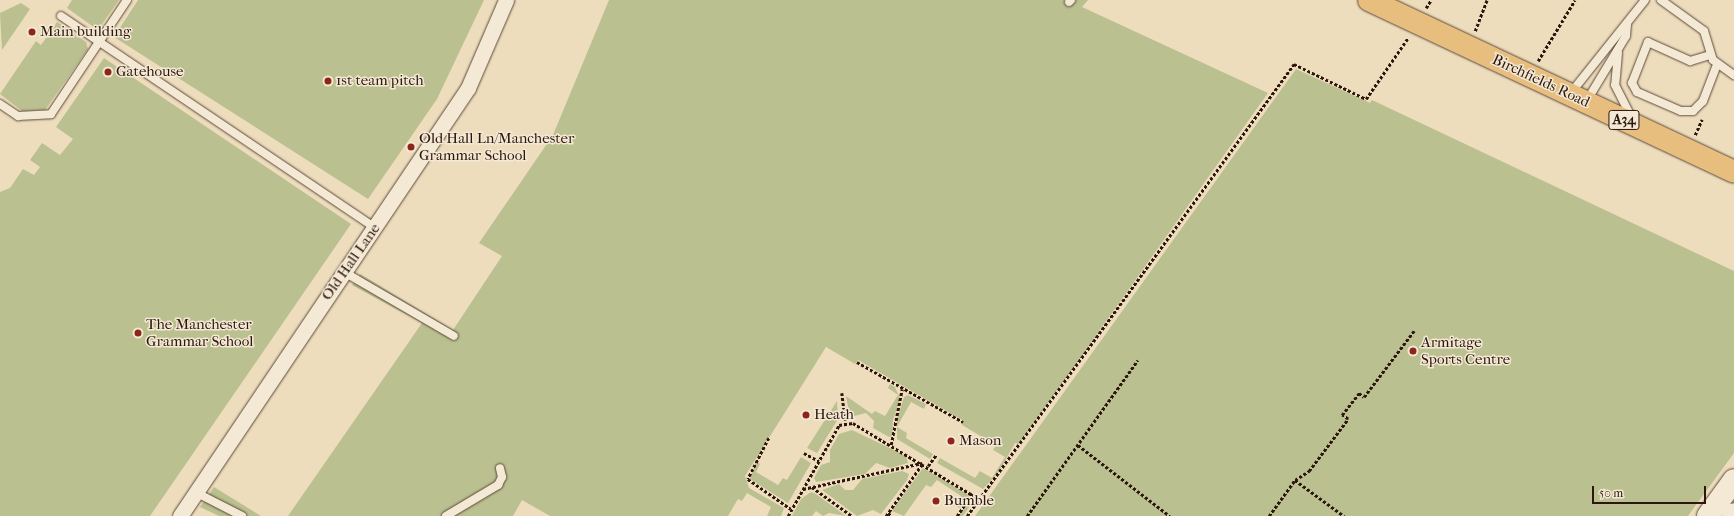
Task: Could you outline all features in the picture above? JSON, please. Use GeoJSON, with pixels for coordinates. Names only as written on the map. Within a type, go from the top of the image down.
{"type":"FeatureCollection","features":[{"type":"Feature","properties":{"kind":"highway","name":"Birchfields Road"},"geometry":{"type":"LineString","coordinates":[[1369,0],[1734,172]]}},
{"type":"Feature","properties":{"kind":"main road"},"geometry":{"type":"LineString","coordinates":[[1708,516],[1734,480]]}},
{"type":"Feature","properties":{"kind":"street","name":"Old Hall Lane"},"geometry":{"type":"LineString","coordinates":[[180,516],[468,88],[506,0]]}},
{"type":"Feature","properties":{"kind":"lane"},"geometry":{"type":"LineString","coordinates":[[0,104],[18,116],[51,114],[127,0]]}},
{"type":"Feature","properties":{"kind":"lane"},"geometry":{"type":"LineString","coordinates":[[1637,126],[1623,106],[1615,85],[1618,48],[1627,24],[1644,0]]}},
{"type":"Feature","properties":{"kind":"lane"},"geometry":{"type":"LineString","coordinates":[[1661,0],[1704,31],[1710,55],[1717,64],[1734,75]]}},
{"type":"Feature","properties":{"kind":"lane"},"geometry":{"type":"LineString","coordinates":[[61,16],[375,228]]}},
{"type":"Feature","properties":{"kind":"lane"},"geometry":{"type":"LineString","coordinates":[[1578,98],[1619,30],[1627,24]]}},
{"type":"Feature","properties":{"kind":"lane"},"geometry":{"type":"LineString","coordinates":[[1710,55],[1690,61],[1648,42],[1632,83],[1637,92],[1681,111],[1693,111],[1703,101],[1717,64]]}},
{"type":"Feature","properties":{"kind":"lane"},"geometry":{"type":"LineString","coordinates":[[1578,98],[1618,48]]}},
{"type":"Feature","properties":{"kind":"lane"},"geometry":{"type":"LineString","coordinates":[[344,272],[454,336]]}},
{"type":"Feature","properties":{"kind":"lane"},"geometry":{"type":"LineString","coordinates":[[446,516],[498,485],[502,477],[500,468]]}},
{"type":"Feature","properties":{"kind":"lane"},"geometry":{"type":"LineString","coordinates":[[195,492],[242,516]]}},
{"type":"Feature","properties":{"kind":"path"},"geometry":{"type":"LineString","coordinates":[[967,516],[1294,64],[1366,99],[1431,0]]}},
{"type":"Feature","properties":{"kind":"path"},"geometry":{"type":"LineString","coordinates":[[1475,32],[1487,0]]}},
{"type":"Feature","properties":{"kind":"path"},"geometry":{"type":"LineString","coordinates":[[1538,61],[1575,0]]}},
{"type":"Feature","properties":{"kind":"path"},"geometry":{"type":"LineString","coordinates":[[1269,516],[1295,480],[1310,471],[1348,419],[1342,415],[1359,393],[1364,397],[1414,331]]}},
{"type":"Feature","properties":{"kind":"path"},"geometry":{"type":"LineString","coordinates":[[1027,516],[1138,360]]}},
{"type":"Feature","properties":{"kind":"path"},"geometry":{"type":"LineString","coordinates":[[857,362],[902,389],[964,422]]}},
{"type":"Feature","properties":{"kind":"path"},"geometry":{"type":"LineString","coordinates":[[891,445],[902,389]]}},
{"type":"Feature","properties":{"kind":"path"},"geometry":{"type":"LineString","coordinates":[[842,393],[846,424]]}},
{"type":"Feature","properties":{"kind":"path"},"geometry":{"type":"LineString","coordinates":[[788,516],[839,425],[853,423],[928,466],[979,499]]}},
{"type":"Feature","properties":{"kind":"path"},"geometry":{"type":"LineString","coordinates":[[769,438],[748,479],[791,509]]}},
{"type":"Feature","properties":{"kind":"path"},"geometry":{"type":"LineString","coordinates":[[1078,445],[1170,516]]}},
{"type":"Feature","properties":{"kind":"path"},"geometry":{"type":"LineString","coordinates":[[804,453],[819,461]]}},
{"type":"Feature","properties":{"kind":"path"},"geometry":{"type":"LineString","coordinates":[[928,466],[936,455]]}},
{"type":"Feature","properties":{"kind":"path"},"geometry":{"type":"LineString","coordinates":[[803,489],[923,463]]}},
{"type":"Feature","properties":{"kind":"path"},"geometry":{"type":"LineString","coordinates":[[892,516],[887,515],[923,463]]}},
{"type":"Feature","properties":{"kind":"path"},"geometry":{"type":"LineString","coordinates":[[1295,480],[1344,516]]}},
{"type":"Feature","properties":{"kind":"path"},"geometry":{"type":"LineString","coordinates":[[811,487],[852,516]]}},
{"type":"Feature","properties":{"kind":"path"},"geometry":{"type":"LineString","coordinates":[[957,516],[972,494]]}},
{"type":"Feature","properties":{"kind":"green space"},"geometry":{"type":"Polygon","coordinates":[[[72,0],[119,0],[100,27],[95,28],[67,8],[72,0]]]}},
{"type":"Feature","properties":{"kind":"green space"},"geometry":{"type":"Polygon","coordinates":[[[138,0],[484,0],[437,99],[368,199],[114,37],[138,0]]]}},
{"type":"Feature","properties":{"kind":"green space"},"geometry":{"type":"Polygon","coordinates":[[[609,0],[1088,0],[1082,7],[1268,93],[1019,444],[1015,443],[998,473],[983,489],[937,463],[940,458],[975,478],[980,471],[992,478],[1005,457],[993,450],[996,445],[962,425],[964,421],[858,360],[855,364],[826,347],[745,476],[749,488],[784,508],[781,516],[767,516],[771,507],[747,493],[742,501],[738,499],[728,516],[550,516],[522,500],[513,516],[288,516],[422,323],[352,285],[360,274],[453,330],[502,256],[479,243],[553,135],[609,0]]]}},
{"type":"Feature","properties":{"kind":"green space"},"geometry":{"type":"Polygon","coordinates":[[[21,3],[30,9],[2,50],[0,13],[21,3]]]}},
{"type":"Feature","properties":{"kind":"green space"},"geometry":{"type":"Polygon","coordinates":[[[57,22],[86,42],[88,49],[45,110],[22,111],[0,94],[36,41],[41,45],[57,22]]]}},
{"type":"Feature","properties":{"kind":"green space","name":"The Manchester Grammar School"},"geometry":{"type":"Polygon","coordinates":[[[104,58],[351,224],[150,516],[0,516],[0,192],[10,188],[23,169],[34,175],[40,167],[30,160],[42,143],[60,155],[73,139],[56,127],[104,58]]]}},
{"type":"Feature","properties":{"kind":"green space","name":"Armitage Sports Centre"},"geometry":{"type":"Polygon","coordinates":[[[1296,69],[1370,103],[1372,100],[1734,271],[1734,453],[1688,516],[975,516],[1296,69]]]}},
{"type":"Feature","properties":{"kind":"green space"},"geometry":{"type":"Polygon","coordinates":[[[890,384],[895,387],[900,399],[893,420],[892,436],[889,437],[873,428],[874,421],[866,413],[850,417],[846,396],[872,414],[875,411],[885,416],[898,395],[888,388],[890,384]]]}},
{"type":"Feature","properties":{"kind":"green space"},"geometry":{"type":"Polygon","coordinates":[[[908,395],[926,404],[924,409],[911,402],[897,427],[897,419],[904,397],[908,395]]]}},
{"type":"Feature","properties":{"kind":"green space"},"geometry":{"type":"Polygon","coordinates":[[[837,401],[838,419],[817,453],[807,448],[837,401]]]}},
{"type":"Feature","properties":{"kind":"green space"},"geometry":{"type":"Polygon","coordinates":[[[897,427],[907,433],[906,438],[933,454],[930,459],[897,439],[897,427]]]}},
{"type":"Feature","properties":{"kind":"green space"},"geometry":{"type":"Polygon","coordinates":[[[852,430],[906,456],[908,463],[890,468],[876,463],[865,474],[816,482],[814,478],[821,465],[830,462],[830,450],[839,434],[852,430]]]}},
{"type":"Feature","properties":{"kind":"green space"},"geometry":{"type":"Polygon","coordinates":[[[801,457],[811,463],[788,503],[750,479],[756,461],[760,464],[756,472],[778,485],[783,478],[787,480],[801,457]]]}},
{"type":"Feature","properties":{"kind":"green space"},"geometry":{"type":"Polygon","coordinates":[[[923,468],[969,495],[960,508],[953,505],[961,496],[937,480],[931,487],[926,485],[904,516],[892,511],[923,468]]]}},
{"type":"Feature","properties":{"kind":"green space"},"geometry":{"type":"Polygon","coordinates":[[[902,471],[909,474],[907,480],[881,514],[873,510],[857,516],[822,490],[839,484],[845,490],[853,490],[862,479],[902,471]]]}},
{"type":"Feature","properties":{"kind":"green space"},"geometry":{"type":"Polygon","coordinates":[[[214,487],[261,516],[219,516],[200,507],[214,487]]]}},
{"type":"Feature","properties":{"kind":"green space"},"geometry":{"type":"Polygon","coordinates":[[[811,492],[846,516],[829,513],[823,516],[816,511],[812,516],[792,516],[801,499],[811,492]]]}},
{"type":"Feature","properties":{"kind":"green space"},"geometry":{"type":"Polygon","coordinates":[[[971,498],[970,506],[963,516],[958,516],[971,498]]]}},
{"type":"Feature","properties":{"kind":"place","name":"Main building"},"geometry":{"type":"Point","coordinates":[32,32]}},
{"type":"Feature","properties":{"kind":"place","name":"Gatehouse"},"geometry":{"type":"Point","coordinates":[108,72]}},
{"type":"Feature","properties":{"kind":"place","name":"1st team pitch"},"geometry":{"type":"Point","coordinates":[328,81]}},
{"type":"Feature","properties":{"kind":"place","name":"Old Hall Ln/Manchester Grammar School"},"geometry":{"type":"Point","coordinates":[411,147]}},
{"type":"Feature","properties":{"kind":"place","name":"The Manchester Grammar School"},"geometry":{"type":"Point","coordinates":[138,333]}},
{"type":"Feature","properties":{"kind":"place","name":"Armitage Sports Centre"},"geometry":{"type":"Point","coordinates":[1413,351]}},
{"type":"Feature","properties":{"kind":"place","name":"Heath"},"geometry":{"type":"Point","coordinates":[806,415]}},
{"type":"Feature","properties":{"kind":"place","name":"Mason"},"geometry":{"type":"Point","coordinates":[951,441]}},
{"type":"Feature","properties":{"kind":"place","name":"Bumble"},"geometry":{"type":"Point","coordinates":[936,501]}}]}
